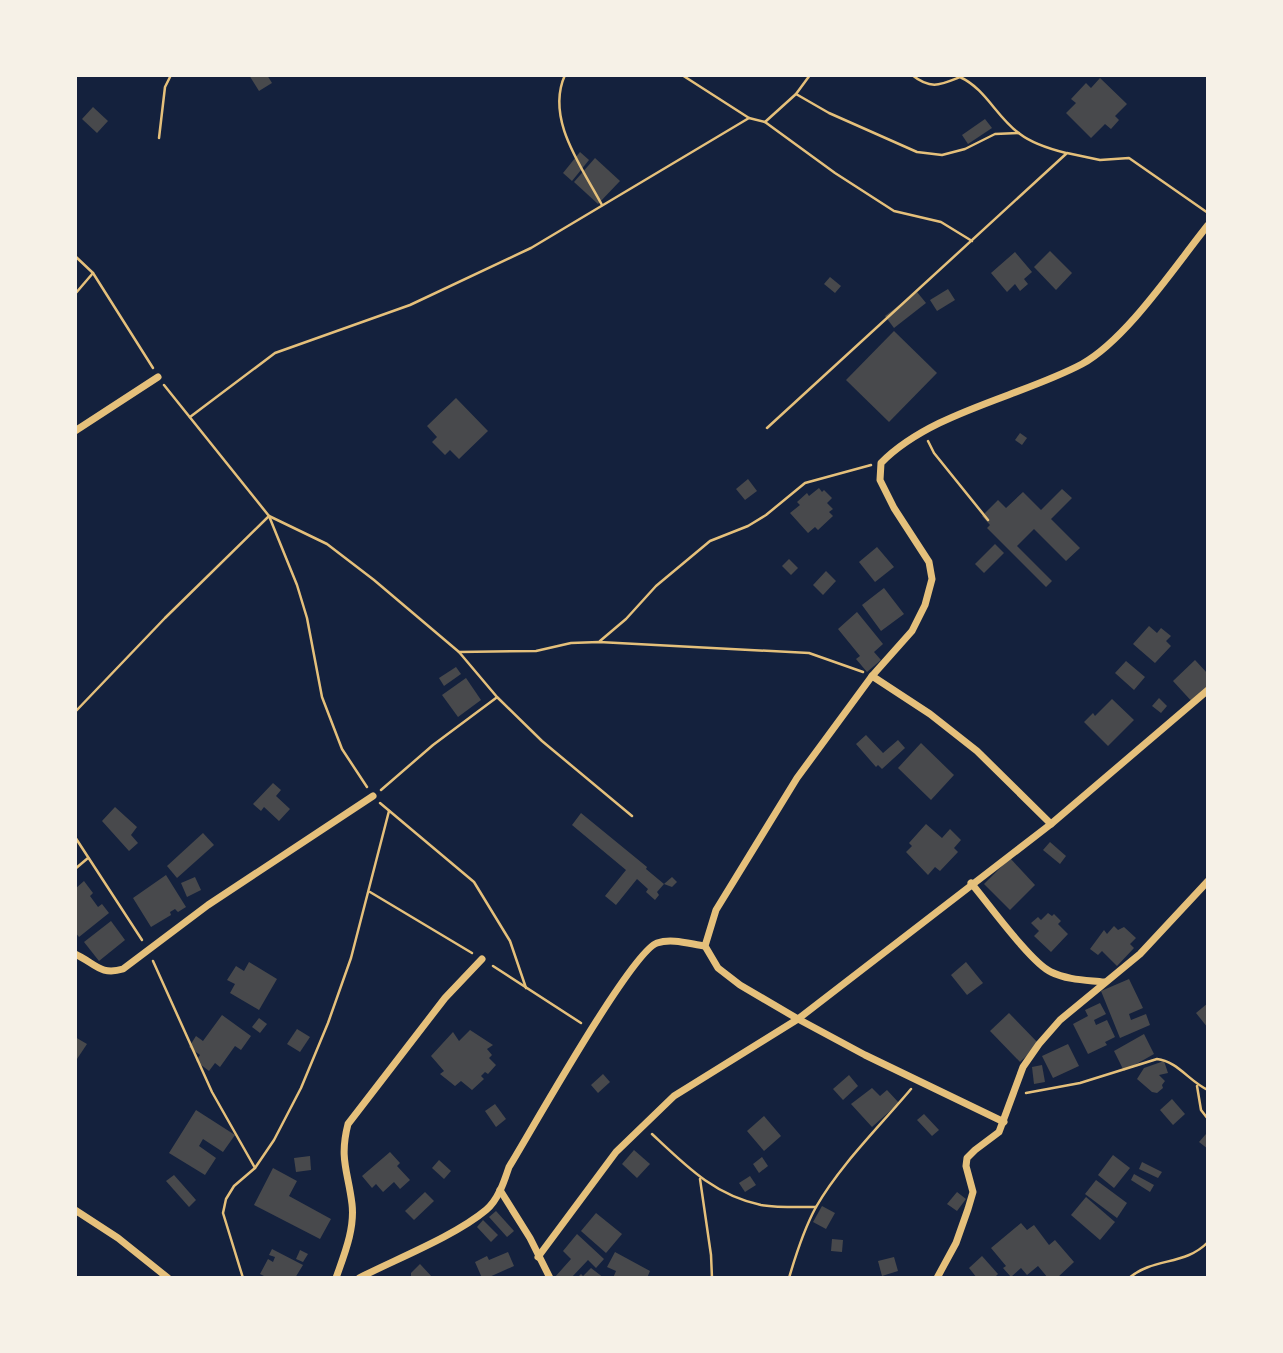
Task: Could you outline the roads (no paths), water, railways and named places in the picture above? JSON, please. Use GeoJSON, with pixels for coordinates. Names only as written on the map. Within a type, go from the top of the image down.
{"type":"FeatureCollection","features":[{"type":"Feature","properties":{"kind":"street"},"geometry":{"type":"LineString","coordinates":[[1004,1122],[798,1019],[740,985],[718,968],[705,946],[716,910],[784,800],[872,676],[912,631],[925,605],[932,579],[929,562],[894,508],[880,480],[881,463],[891,453],[923,432],[1083,363],[1118,337],[1208,225]]}},
{"type":"Feature","properties":{"kind":"street"},"geometry":{"type":"LineString","coordinates":[[75,431],[158,377]]}},
{"type":"Feature","properties":{"kind":"street"},"geometry":{"type":"LineString","coordinates":[[872,676],[930,714],[977,751],[1051,824]]}},
{"type":"Feature","properties":{"kind":"street"},"geometry":{"type":"LineString","coordinates":[[538,1257],[616,1152],[674,1096],[798,1019],[971,883],[1051,824],[1208,690]]}},
{"type":"Feature","properties":{"kind":"street"},"geometry":{"type":"LineString","coordinates":[[75,954],[102,971],[123,969],[218,898],[373,796]]}},
{"type":"Feature","properties":{"kind":"street"},"geometry":{"type":"LineString","coordinates":[[937,1278],[956,1243],[973,1192],[966,1166],[967,1158],[991,1140],[1004,1122],[1023,1067],[1060,1020],[1140,954],[1208,881]]}},
{"type":"Feature","properties":{"kind":"street"},"geometry":{"type":"LineString","coordinates":[[971,883],[1034,959],[1048,971],[1081,980],[1105,982]]}},
{"type":"Feature","properties":{"kind":"street"},"geometry":{"type":"LineString","coordinates":[[359,1278],[456,1230],[487,1209],[500,1190],[509,1167],[607,1004],[640,959],[655,944],[662,942],[705,946]]}},
{"type":"Feature","properties":{"kind":"street"},"geometry":{"type":"LineString","coordinates":[[336,1278],[350,1233],[352,1206],[342,1144],[348,1124],[445,998],[482,959]]}},
{"type":"Feature","properties":{"kind":"street"},"geometry":{"type":"LineString","coordinates":[[500,1190],[530,1238],[550,1278]]}},
{"type":"Feature","properties":{"kind":"street"},"geometry":{"type":"LineString","coordinates":[[75,1210],[118,1238],[168,1278]]}}]}
